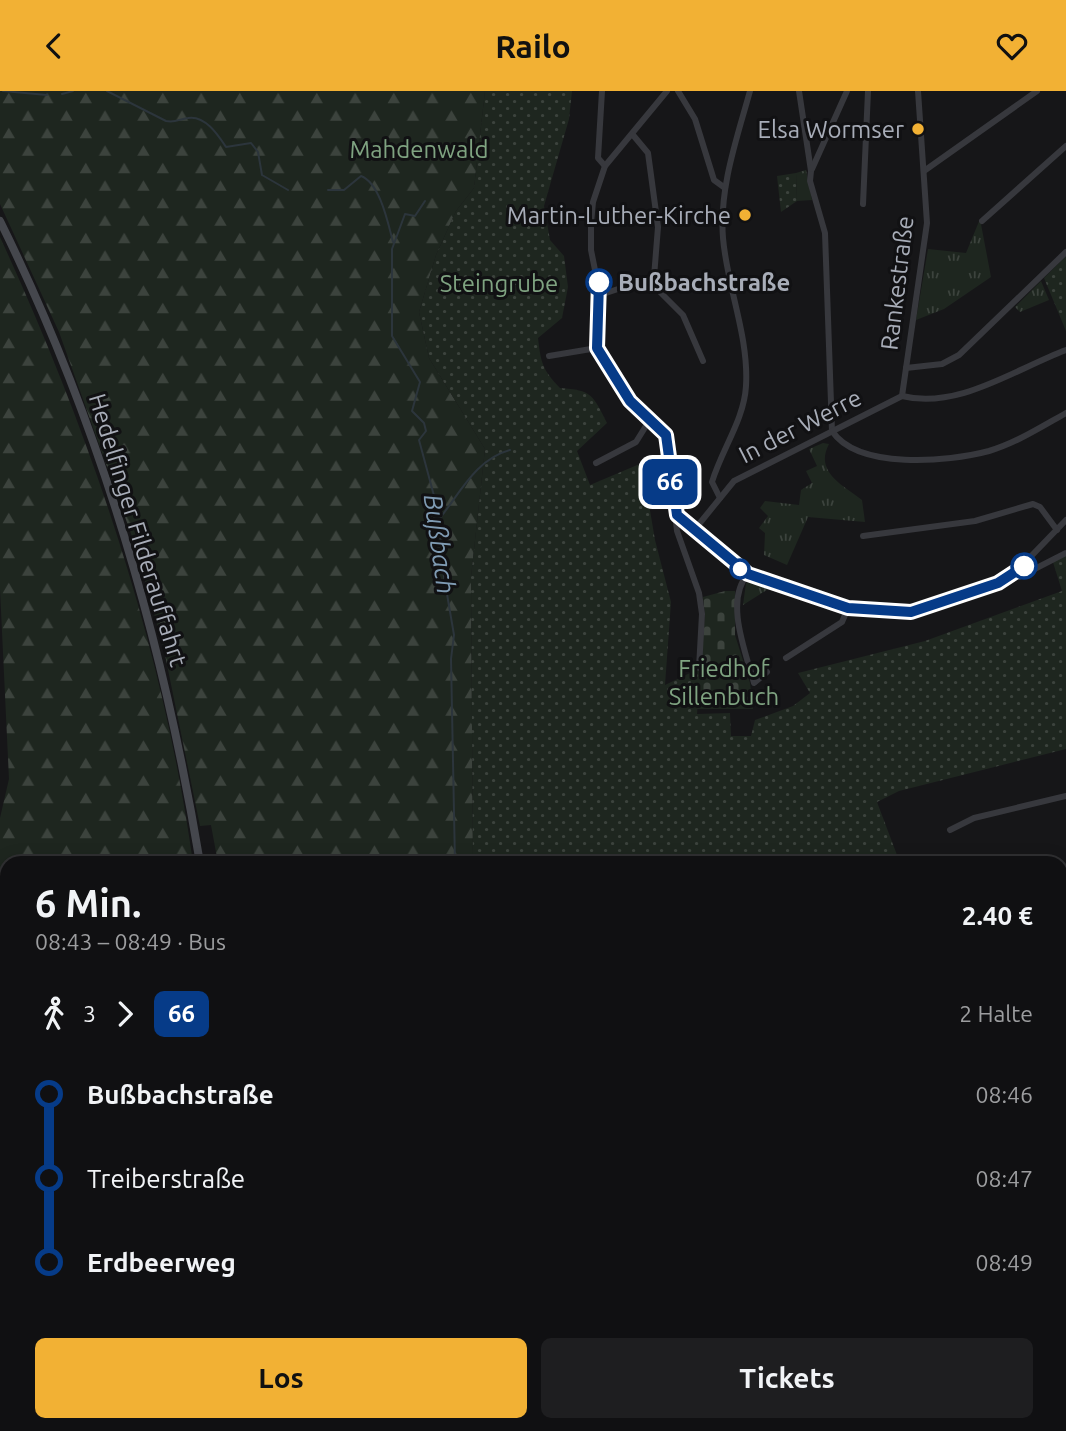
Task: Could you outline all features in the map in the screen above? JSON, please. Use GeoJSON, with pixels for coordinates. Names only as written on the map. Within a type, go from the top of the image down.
{"type":"FeatureCollection","features":[{"type":"Feature","properties":{"kind":"main road","name":"Hedelfinger Filderauffahrt"},"geometry":{"type":"LineString","coordinates":[[0,221],[62,358],[120,520],[167,693],[199,856]]}},
{"type":"Feature","properties":{"kind":"street"},"geometry":{"type":"LineString","coordinates":[[602,91],[598,158],[605,166]]}},
{"type":"Feature","properties":{"kind":"street"},"geometry":{"type":"LineString","coordinates":[[667,91],[605,166],[593,202],[590,223],[591,250],[600,295],[597,348],[630,401],[666,435],[677,531],[699,593],[702,614],[699,667]]}},
{"type":"Feature","properties":{"kind":"street"},"geometry":{"type":"LineString","coordinates":[[678,91],[695,119],[714,180],[725,188]]}},
{"type":"Feature","properties":{"kind":"street"},"geometry":{"type":"LineString","coordinates":[[720,498],[712,482],[743,408],[746,377],[723,238],[725,188],[750,91]]}},
{"type":"Feature","properties":{"kind":"street"},"geometry":{"type":"LineString","coordinates":[[799,91],[811,171],[810,181],[825,233],[832,431],[847,447],[869,456],[962,456],[989,450],[1021,438],[1066,413]]}},
{"type":"Feature","properties":{"kind":"street"},"geometry":{"type":"LineString","coordinates":[[811,171],[847,91]]}},
{"type":"Feature","properties":{"kind":"street"},"geometry":{"type":"LineString","coordinates":[[863,204],[868,91]]}},
{"type":"Feature","properties":{"kind":"street","name":"Rankestraße"},"geometry":{"type":"LineString","coordinates":[[902,397],[926,233],[925,171],[918,91]]}},
{"type":"Feature","properties":{"kind":"street"},"geometry":{"type":"LineString","coordinates":[[925,171],[1037,91]]}},
{"type":"Feature","properties":{"kind":"street"},"geometry":{"type":"LineString","coordinates":[[633,135],[648,153],[658,227],[654,277],[657,289],[682,316],[703,361]]}},
{"type":"Feature","properties":{"kind":"street"},"geometry":{"type":"LineString","coordinates":[[982,221],[1066,146]]}},
{"type":"Feature","properties":{"kind":"street"},"geometry":{"type":"LineString","coordinates":[[906,368],[942,364],[960,355],[1066,252]]}},
{"type":"Feature","properties":{"kind":"street"},"geometry":{"type":"LineString","coordinates":[[600,295],[654,277]]}},
{"type":"Feature","properties":{"kind":"street"},"geometry":{"type":"LineString","coordinates":[[549,356],[597,348]]}},
{"type":"Feature","properties":{"kind":"street"},"geometry":{"type":"LineString","coordinates":[[902,397],[922,401],[960,394],[1066,350]]}},
{"type":"Feature","properties":{"kind":"street","name":"In der Werre"},"geometry":{"type":"LineString","coordinates":[[695,529],[734,481],[902,397]]}},
{"type":"Feature","properties":{"kind":"street"},"geometry":{"type":"LineString","coordinates":[[596,463],[636,442],[649,421]]}},
{"type":"Feature","properties":{"kind":"street"},"geometry":{"type":"LineString","coordinates":[[863,536],[975,521],[1032,504],[1040,507],[1058,530]]}},
{"type":"Feature","properties":{"kind":"street"},"geometry":{"type":"LineString","coordinates":[[677,515],[748,574],[848,608],[911,612],[1013,575],[1066,520]]}},
{"type":"Feature","properties":{"kind":"street"},"geometry":{"type":"LineString","coordinates":[[1013,575],[1019,577],[1066,554]]}},
{"type":"Feature","properties":{"kind":"street"},"geometry":{"type":"LineString","coordinates":[[748,574],[739,585],[739,635],[754,683],[767,672]]}},
{"type":"Feature","properties":{"kind":"street"},"geometry":{"type":"LineString","coordinates":[[786,658],[842,622],[848,608]]}},
{"type":"Feature","properties":{"kind":"street"},"geometry":{"type":"LineString","coordinates":[[950,830],[961,824],[1066,796]]}},
{"type":"Feature","properties":{"kind":"street"},"geometry":{"type":"LineString","coordinates":[[957,817],[961,824]]}},
{"type":"Feature","properties":{"kind":"green space","name":"Mahdenwald"},"geometry":{"type":"Polygon","coordinates":[[[0,91],[485,91],[474,188],[456,211],[436,255],[419,312],[429,358],[485,449],[471,577],[473,856],[217,856],[211,825],[200,826],[164,650],[135,545],[59,332],[0,204],[0,91]]]}},
{"type":"Feature","properties":{"kind":"green space","name":"Steingrube"},"geometry":{"type":"Polygon","coordinates":[[[485,91],[572,91],[569,119],[544,206],[550,240],[564,256],[568,287],[562,318],[538,338],[540,354],[549,376],[560,388],[579,390],[590,396],[607,423],[577,451],[590,485],[642,463],[655,540],[671,602],[665,685],[690,673],[701,663],[697,714],[730,713],[731,736],[751,736],[755,720],[793,706],[810,693],[798,673],[925,641],[1062,591],[1052,559],[1066,552],[1066,749],[899,791],[877,802],[897,856],[473,856],[471,577],[485,449],[429,358],[419,312],[436,255],[456,211],[474,188],[485,91]]]}},
{"type":"Feature","properties":{"kind":"green space"},"geometry":{"type":"Polygon","coordinates":[[[806,170],[812,200],[797,201],[796,173],[806,170]]]}},
{"type":"Feature","properties":{"kind":"green space"},"geometry":{"type":"Polygon","coordinates":[[[796,173],[797,201],[781,212],[777,176],[796,173]]]}},
{"type":"Feature","properties":{"kind":"green space"},"geometry":{"type":"Polygon","coordinates":[[[980,219],[991,277],[944,309],[916,320],[928,249],[966,253],[980,219]]]}},
{"type":"Feature","properties":{"kind":"green space"},"geometry":{"type":"Polygon","coordinates":[[[0,237],[64,388],[119,543],[163,701],[192,856],[0,856],[0,818],[9,779],[0,589],[0,237]]]}},
{"type":"Feature","properties":{"kind":"green space"},"geometry":{"type":"Polygon","coordinates":[[[1066,256],[1066,331],[1044,278],[1066,256]]]}},
{"type":"Feature","properties":{"kind":"green space"},"geometry":{"type":"Polygon","coordinates":[[[1041,281],[1049,300],[1020,312],[1015,307],[1041,281]]]}},
{"type":"Feature","properties":{"kind":"green space"},"geometry":{"type":"Polygon","coordinates":[[[823,443],[829,444],[825,454],[828,470],[839,483],[862,500],[865,522],[808,517],[787,565],[764,555],[765,533],[759,528],[768,516],[760,508],[765,501],[799,505],[801,490],[812,483],[806,471],[817,466],[809,449],[823,443]]]}},
{"type":"Feature","properties":{"kind":"green space"},"geometry":{"type":"Polygon","coordinates":[[[756,581],[770,588],[743,605],[746,583],[756,581]]]}},
{"type":"Feature","properties":{"kind":"green space","name":"Friedhof Sillenbuch"},"geometry":{"type":"Polygon","coordinates":[[[735,591],[735,635],[750,683],[753,709],[696,709],[705,615],[703,597],[735,591]]]}},
{"type":"Feature","properties":{"kind":"waterway","name":"Bußbach"},"geometry":{"type":"LineString","coordinates":[[3,91],[47,95]]}},
{"type":"Feature","properties":{"kind":"waterway","name":"Bußbach"},"geometry":{"type":"LineString","coordinates":[[62,94],[73,91]]}},
{"type":"Feature","properties":{"kind":"waterway","name":"Bußbach"},"geometry":{"type":"LineString","coordinates":[[107,91],[166,121],[188,118],[200,120],[210,127],[226,147],[251,143],[258,152],[262,175],[288,190]]}},
{"type":"Feature","properties":{"kind":"waterway","name":"Bußbach"},"geometry":{"type":"LineString","coordinates":[[328,190],[344,190],[361,176],[368,180],[378,195],[393,242]]}},
{"type":"Feature","properties":{"kind":"waterway","name":"Bußbach"},"geometry":{"type":"LineString","coordinates":[[425,201],[415,216],[405,214],[392,249],[392,336],[420,382],[412,411],[424,423],[426,431],[419,440],[440,518],[441,559],[454,635],[451,659],[455,856]]}},
{"type":"Feature","properties":{"kind":"waterway"},"geometry":{"type":"LineString","coordinates":[[440,518],[478,469],[498,454],[510,450]]}},
{"type":"Feature","properties":{"kind":"bus line","name":"66"},"geometry":{"type":"LineString","coordinates":[[599,282],[597,348],[630,401],[666,435],[670,480],[677,515],[740,569],[848,608],[911,612],[998,583],[1024,566]]}},
{"type":"Feature","properties":{"kind":"place","name":"Elsa Wormser"},"geometry":{"type":"Point","coordinates":[918,129]}},
{"type":"Feature","properties":{"kind":"place","name":"Martin-Luther-Kirche"},"geometry":{"type":"Point","coordinates":[745,215]}},
{"type":"Feature","properties":{"kind":"place","name":"Bußbachstraße"},"geometry":{"type":"Point","coordinates":[599,282]}}]}
